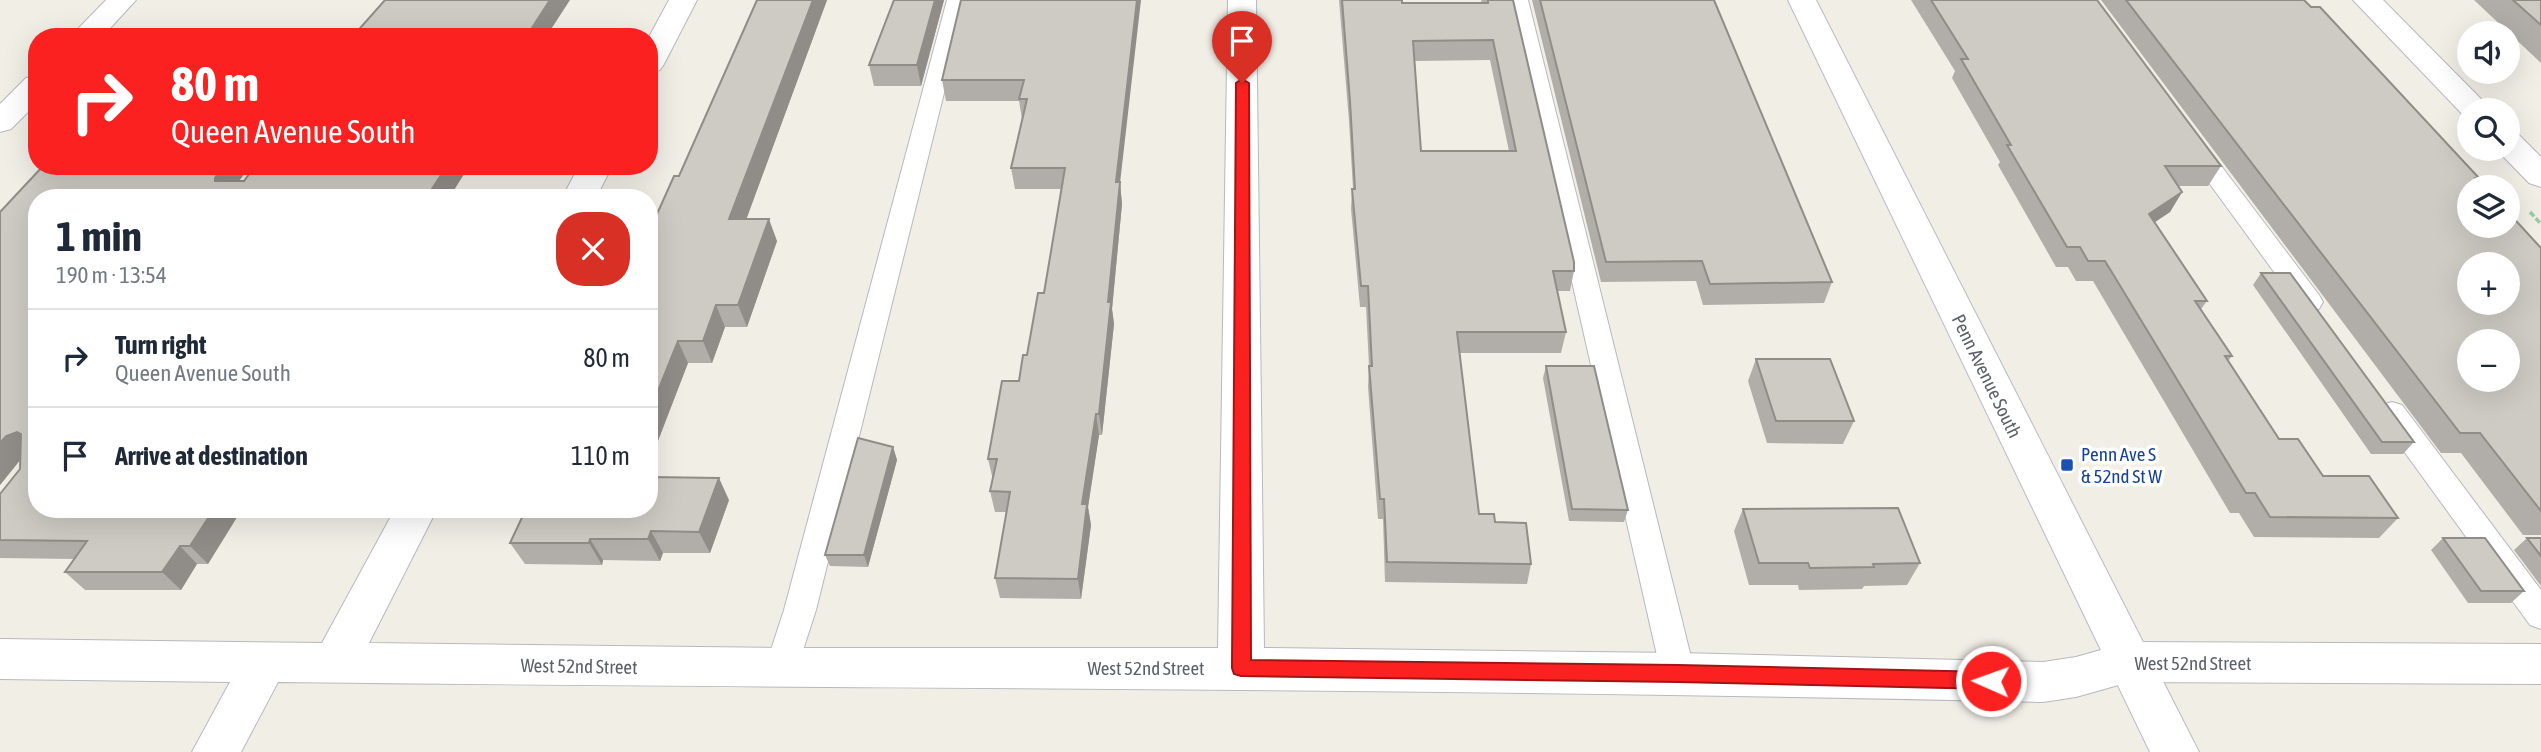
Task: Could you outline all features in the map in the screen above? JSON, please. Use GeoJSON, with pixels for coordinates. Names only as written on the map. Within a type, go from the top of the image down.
{"type":"FeatureCollection","features":[{"type":"Feature","properties":{"kind":"street"},"geometry":{"type":"LineString","coordinates":[[94,28],[122,0]]}},
{"type":"Feature","properties":{"kind":"street"},"geometry":{"type":"LineString","coordinates":[[658,47],[683,0]]}},
{"type":"Feature","properties":{"kind":"street"},"geometry":{"type":"LineString","coordinates":[[1241,668],[1242,0]]}},
{"type":"Feature","properties":{"kind":"street","name":"Penn Avenue South"},"geometry":{"type":"LineString","coordinates":[[1802,0],[2175,752]]}},
{"type":"Feature","properties":{"kind":"street"},"geometry":{"type":"LineString","coordinates":[[2367,0],[2464,98]]}},
{"type":"Feature","properties":{"kind":"street"},"geometry":{"type":"LineString","coordinates":[[0,122],[28,94]]}},
{"type":"Feature","properties":{"kind":"street"},"geometry":{"type":"LineString","coordinates":[[2520,154],[2541,176]]}},
{"type":"Feature","properties":{"kind":"street"},"geometry":{"type":"LineString","coordinates":[[335,663],[411,518]]}},
{"type":"Feature","properties":{"kind":"street","name":"West 52nd Street"},"geometry":{"type":"LineString","coordinates":[[0,659],[782,668],[1241,668],[1678,673],[2043,682],[2076,677],[2129,662],[2541,664]]}},
{"type":"Feature","properties":{"kind":"street"},"geometry":{"type":"LineString","coordinates":[[216,752],[266,661]]}},
{"type":"Feature","properties":{"kind":"lane"},"geometry":{"type":"LineString","coordinates":[[782,668],[800,610],[957,0]]}},
{"type":"Feature","properties":{"kind":"lane"},"geometry":{"type":"LineString","coordinates":[[1518,0],[1678,673]]}},
{"type":"Feature","properties":{"kind":"lane"},"geometry":{"type":"LineString","coordinates":[[2178,123],[2326,324]]}},
{"type":"Feature","properties":{"kind":"lane"},"geometry":{"type":"LineString","coordinates":[[2376,392],[2541,615]]}},
{"type":"Feature","properties":{"kind":"building"},"geometry":{"type":"Polygon","coordinates":[[[385,0],[550,0],[532,28],[360,28],[385,0]]]}},
{"type":"Feature","properties":{"kind":"building"},"geometry":{"type":"Polygon","coordinates":[[[757,0],[813,0],[729,219],[769,219],[738,305],[716,305],[703,341],[678,341],[658,391],[658,212],[674,176],[679,176],[757,0]]]}},
{"type":"Feature","properties":{"kind":"building"},"geometry":{"type":"Polygon","coordinates":[[[894,0],[935,0],[917,65],[869,65],[894,0]]]}},
{"type":"Feature","properties":{"kind":"building"},"geometry":{"type":"Polygon","coordinates":[[[961,0],[1137,0],[1116,182],[1120,182],[1108,302],[1111,302],[1099,414],[1096,414],[1082,504],[1087,504],[1078,579],[995,578],[1010,492],[990,491],[997,459],[988,459],[1002,381],[1019,381],[1023,355],[1027,355],[1038,293],[1044,293],[1065,168],[1011,168],[1027,99],[1019,99],[1024,80],[942,80],[961,0]]]}},
{"type":"Feature","properties":{"kind":"building"},"geometry":{"type":"Polygon","coordinates":[[[1342,0],[1488,3],[1488,0],[1513,0],[1574,262],[1574,271],[1553,271],[1566,332],[1457,332],[1479,514],[1494,514],[1495,522],[1526,523],[1531,564],[1387,562],[1384,499],[1380,499],[1369,366],[1372,366],[1368,286],[1361,286],[1352,189],[1355,189],[1342,0]],[[1493,40],[1413,41],[1421,151],[1516,151],[1493,40]]]}},
{"type":"Feature","properties":{"kind":"building"},"geometry":{"type":"Polygon","coordinates":[[[1540,0],[1714,0],[1832,282],[1710,284],[1702,261],[1606,262],[1540,0]]]}},
{"type":"Feature","properties":{"kind":"building"},"geometry":{"type":"Polygon","coordinates":[[[1931,0],[2097,0],[2221,166],[2165,166],[2182,192],[2149,214],[2207,301],[2195,301],[2232,356],[2225,356],[2279,439],[2298,439],[2323,476],[2369,476],[2398,518],[2270,517],[2255,493],[2246,493],[2105,261],[2088,261],[2080,247],[2067,247],[2007,145],[2011,145],[1961,59],[1968,59],[1931,0]]]}},
{"type":"Feature","properties":{"kind":"building"},"geometry":{"type":"Polygon","coordinates":[[[2126,0],[2304,0],[2311,7],[2320,7],[2457,154],[2457,161],[2463,161],[2476,175],[2457,175],[2457,238],[2520,238],[2520,225],[2541,248],[2541,511],[2480,433],[2460,433],[2126,0]]]}},
{"type":"Feature","properties":{"kind":"building"},"geometry":{"type":"Polygon","coordinates":[[[2513,0],[2541,0],[2541,25],[2513,0]]]}},
{"type":"Feature","properties":{"kind":"building"},"geometry":{"type":"Polygon","coordinates":[[[35,175],[217,175],[215,181],[244,181],[248,175],[441,175],[432,189],[28,189],[28,518],[208,518],[190,546],[180,546],[162,572],[65,572],[87,541],[0,540],[0,494],[20,469],[21,434],[17,432],[6,436],[0,443],[0,212],[35,175]]]}},
{"type":"Feature","properties":{"kind":"building"},"geometry":{"type":"Polygon","coordinates":[[[2261,273],[2290,273],[2414,442],[2382,442],[2261,273]]]}},
{"type":"Feature","properties":{"kind":"building"},"geometry":{"type":"Polygon","coordinates":[[[1756,359],[1830,359],[1854,421],[1776,421],[1756,359]]]}},
{"type":"Feature","properties":{"kind":"building"},"geometry":{"type":"Polygon","coordinates":[[[1546,366],[1594,366],[1628,510],[1572,509],[1546,366]]]}},
{"type":"Feature","properties":{"kind":"building"},"geometry":{"type":"Polygon","coordinates":[[[858,438],[893,447],[864,555],[825,555],[858,438]]]}},
{"type":"Feature","properties":{"kind":"building"},"geometry":{"type":"Polygon","coordinates":[[[658,477],[719,478],[699,532],[651,531],[648,539],[590,539],[589,543],[510,543],[522,518],[658,518],[658,477]]]}},
{"type":"Feature","properties":{"kind":"building"},"geometry":{"type":"Polygon","coordinates":[[[1898,508],[1920,563],[1810,568],[1808,563],[1759,563],[1743,509],[1898,508]]]}},
{"type":"Feature","properties":{"kind":"building"},"geometry":{"type":"Polygon","coordinates":[[[2443,538],[2485,538],[2524,591],[2481,591],[2443,538]]]}},
{"type":"Feature","properties":{"kind":"building"},"geometry":{"type":"Polygon","coordinates":[[[2527,538],[2541,538],[2541,556],[2527,538]]]}},
{"type":"Feature","properties":{"kind":"place","name":"Penn Ave S & 52nd St W"},"geometry":{"type":"Point","coordinates":[2067,465]}},
{"type":"Feature","properties":{"kind":"route"},"geometry":{"type":"LineString","coordinates":[[1242,83],[1241,668],[1678,673],[1991,681]]}}]}
